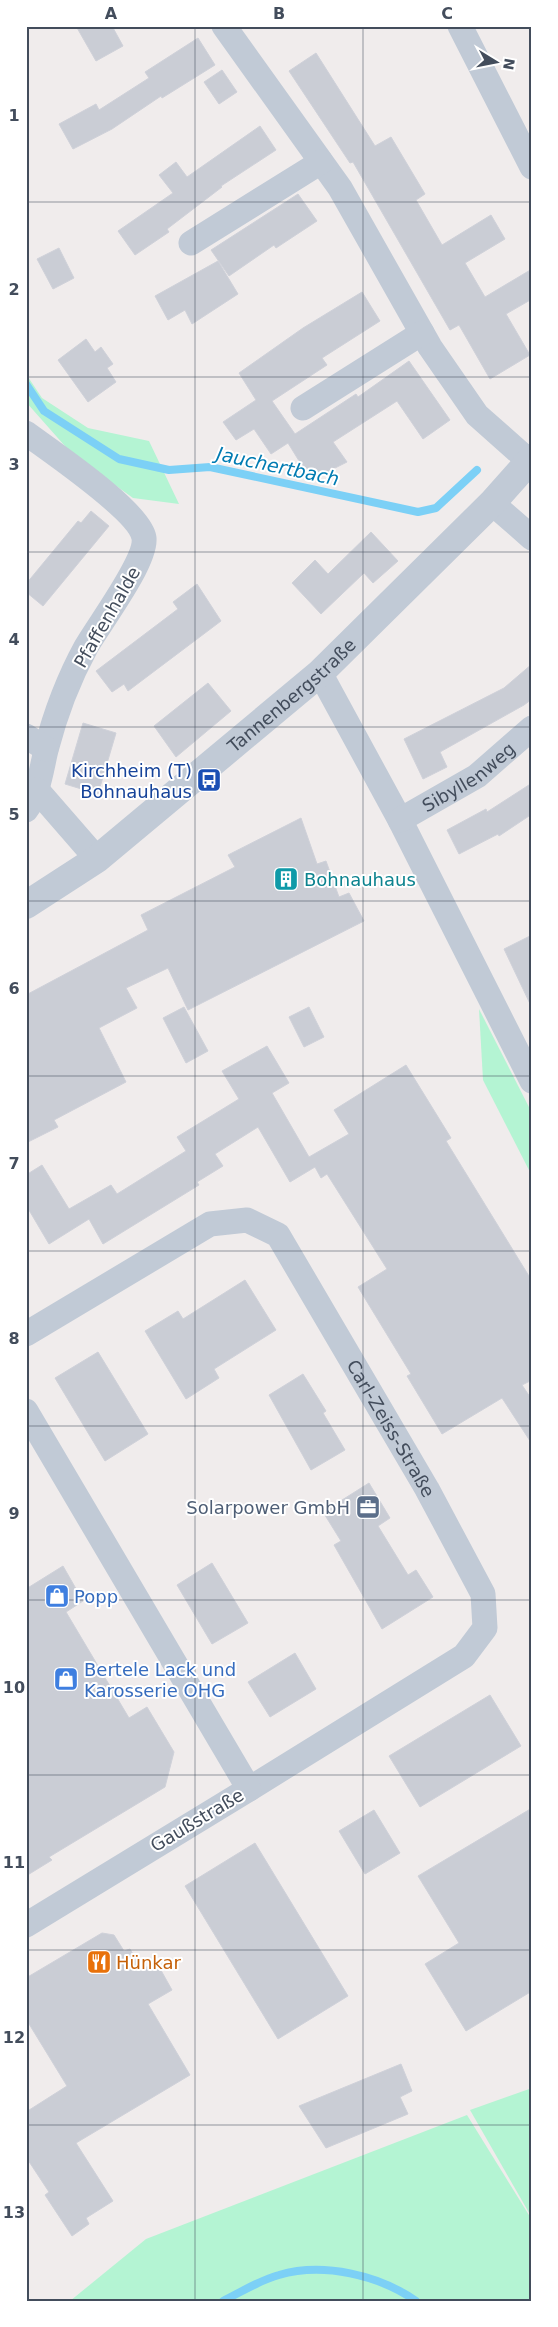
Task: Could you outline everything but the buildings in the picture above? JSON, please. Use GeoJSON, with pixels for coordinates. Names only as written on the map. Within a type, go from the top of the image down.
{"type":"FeatureCollection","features":[{"type":"Feature","properties":{"kind":"street"},"geometry":{"type":"LineString","coordinates":[[224,26],[340,188],[422,333],[477,415],[531,460]]}},
{"type":"Feature","properties":{"kind":"street"},"geometry":{"type":"LineString","coordinates":[[460,26],[532,167]]}},
{"type":"Feature","properties":{"kind":"street"},"geometry":{"type":"LineString","coordinates":[[191,243],[321,162]]}},
{"type":"Feature","properties":{"kind":"street"},"geometry":{"type":"LineString","coordinates":[[303,408],[422,333]]}},
{"type":"Feature","properties":{"kind":"street","name":"Pfaffenhalde"},"geometry":{"type":"LineString","coordinates":[[26,433],[104,492],[135,519],[144,538],[141,558],[85,649],[60,706],[36,743],[32,800],[97,859]]}},
{"type":"Feature","properties":{"kind":"street","name":"Tannenbergstraße"},"geometry":{"type":"LineString","coordinates":[[26,905],[97,859],[320,673],[492,502],[531,460]]}},
{"type":"Feature","properties":{"kind":"street"},"geometry":{"type":"LineString","coordinates":[[492,502],[532,538]]}},
{"type":"Feature","properties":{"kind":"street"},"geometry":{"type":"LineString","coordinates":[[320,673],[525,1050],[532,1081]]}},
{"type":"Feature","properties":{"kind":"street","name":"Sibyllenweg"},"geometry":{"type":"LineString","coordinates":[[400,820],[477,776],[532,728]]}},
{"type":"Feature","properties":{"kind":"street","name":"Carl-Zeiss-Straße"},"geometry":{"type":"LineString","coordinates":[[26,1334],[210,1224],[248,1220],[278,1235],[427,1489],[483,1594],[484,1628],[464,1656],[249,1789]]}},
{"type":"Feature","properties":{"kind":"street","name":"Gaußstraße"},"geometry":{"type":"LineString","coordinates":[[26,1411],[249,1789],[26,1925]]}},
{"type":"Feature","properties":{"kind":"green space"},"geometry":{"type":"Polygon","coordinates":[[[26,374],[42,398],[88,428],[149,441],[179,504],[133,498],[72,454],[26,402],[26,374]]]}},
{"type":"Feature","properties":{"kind":"green space"},"geometry":{"type":"Polygon","coordinates":[[[479,1009],[532,1113],[532,1176],[483,1080],[479,1009]]]}},
{"type":"Feature","properties":{"kind":"green space"},"geometry":{"type":"Polygon","coordinates":[[[532,2088],[532,2218],[470,2110],[532,2088]]]}},
{"type":"Feature","properties":{"kind":"green space"},"geometry":{"type":"Polygon","coordinates":[[[467,2115],[532,2220],[532,2301],[70,2301],[146,2239],[467,2115]]]}},
{"type":"Feature","properties":{"kind":"waterway","name":"Jauchertbach"},"geometry":{"type":"LineString","coordinates":[[26,384],[44,411],[119,459],[169,470],[210,467],[418,512],[436,508],[477,470]]}},
{"type":"Feature","properties":{"kind":"waterway"},"geometry":{"type":"LineString","coordinates":[[223,2301],[272,2277],[296,2271],[314,2270],[350,2273],[368,2278],[385,2284],[416,2301]]}},
{"type":"Feature","properties":{"kind":"place","name":"Kirchheim (T) Bohnauhaus"},"geometry":{"type":"Point","coordinates":[209,780]}},
{"type":"Feature","properties":{"kind":"place","name":"Bohnauhaus"},"geometry":{"type":"Point","coordinates":[286,879]}},
{"type":"Feature","properties":{"kind":"place","name":"Solarpower GmbH"},"geometry":{"type":"Point","coordinates":[368,1507]}},
{"type":"Feature","properties":{"kind":"place","name":"Popp"},"geometry":{"type":"Point","coordinates":[57,1596]}},
{"type":"Feature","properties":{"kind":"place","name":"Bertele Lack und Karosserie OHG"},"geometry":{"type":"Point","coordinates":[66,1679]}},
{"type":"Feature","properties":{"kind":"place","name":"Hünkar"},"geometry":{"type":"Point","coordinates":[99,1962]}}]}
